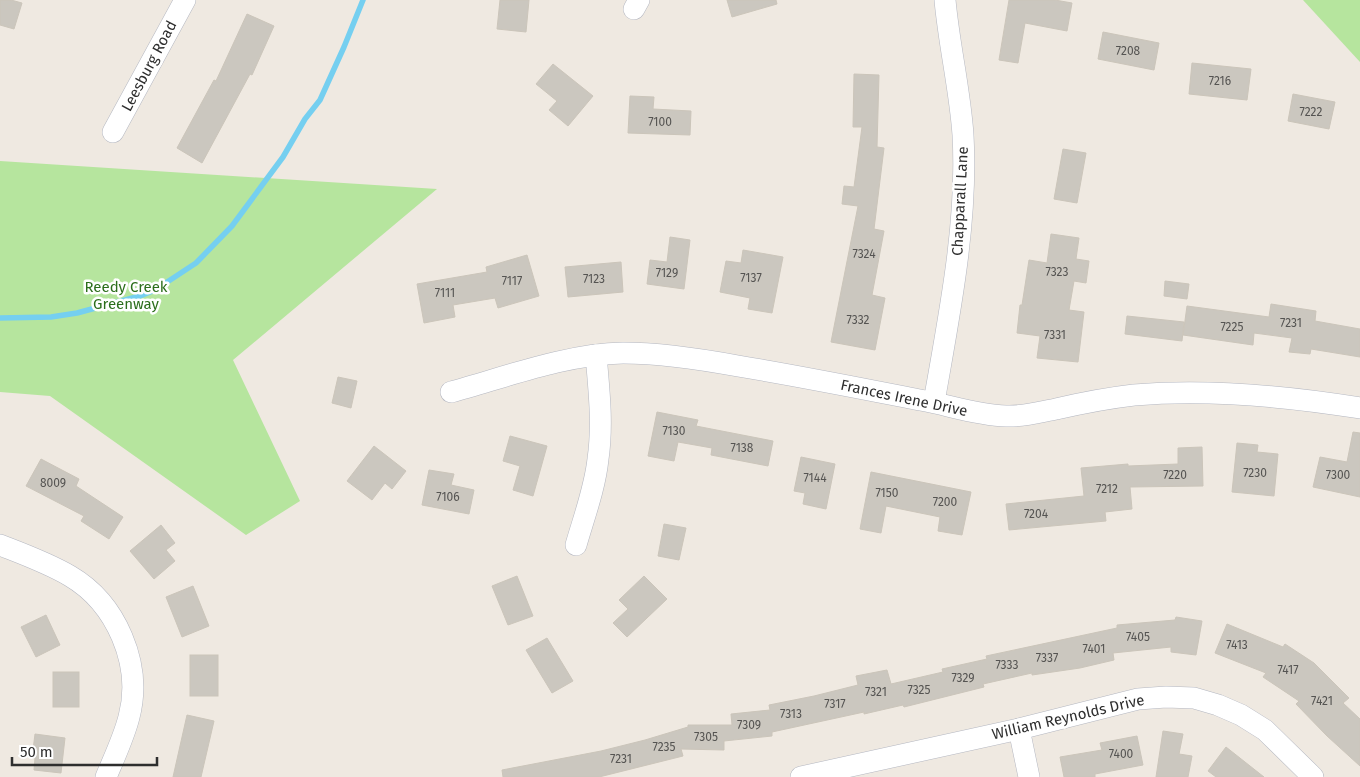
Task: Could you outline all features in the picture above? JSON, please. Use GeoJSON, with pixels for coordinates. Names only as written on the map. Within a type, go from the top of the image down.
{"type":"FeatureCollection","features":[{"type":"Feature","properties":{"kind":"street","name":"Leesburg Road"},"geometry":{"type":"LineString","coordinates":[[114,132],[185,0]]}},
{"type":"Feature","properties":{"kind":"street","name":"Chapparall Lane"},"geometry":{"type":"LineString","coordinates":[[934,402],[954,290],[963,190],[961,111],[945,0]]}},
{"type":"Feature","properties":{"kind":"street","name":"Frances Irene Drive"},"geometry":{"type":"LineString","coordinates":[[451,392],[560,362],[596,355],[640,353],[702,360],[934,402],[983,414],[1010,416],[1132,396],[1187,392],[1316,401],[1360,408]]}},
{"type":"Feature","properties":{"kind":"street"},"geometry":{"type":"LineString","coordinates":[[576,545],[595,478],[598,459],[601,420],[596,355]]}},
{"type":"Feature","properties":{"kind":"street"},"geometry":{"type":"LineString","coordinates":[[0,545],[69,575],[80,582],[108,612],[121,635],[130,661],[133,689],[129,716],[106,777]]}},
{"type":"Feature","properties":{"kind":"street","name":"William Reynolds Drive"},"geometry":{"type":"LineString","coordinates":[[801,777],[1018,729],[1138,699],[1166,696],[1194,698],[1218,705],[1241,715],[1265,730],[1313,777]]}},
{"type":"Feature","properties":{"kind":"street"},"geometry":{"type":"LineString","coordinates":[[1018,729],[1030,777]]}},
{"type":"Feature","properties":{"kind":"green space"},"geometry":{"type":"Polygon","coordinates":[[[1303,0],[1360,0],[1360,62],[1303,0]]]}},
{"type":"Feature","properties":{"kind":"green space","name":"Reedy Creek Greenway"},"geometry":{"type":"Polygon","coordinates":[[[0,161],[437,189],[233,360],[300,501],[246,535],[50,396],[0,392],[0,161]]]}},
{"type":"Feature","properties":{"kind":"building"},"geometry":{"type":"Polygon","coordinates":[[[0,0],[22,3],[14,29],[0,25],[0,0]]]}},
{"type":"Feature","properties":{"kind":"building"},"geometry":{"type":"Polygon","coordinates":[[[500,0],[529,0],[526,32],[497,29],[500,0]]]}},
{"type":"Feature","properties":{"kind":"building"},"geometry":{"type":"Polygon","coordinates":[[[727,0],[776,0],[777,4],[732,17],[727,0]]]}},
{"type":"Feature","properties":{"kind":"building"},"geometry":{"type":"Polygon","coordinates":[[[1009,0],[1055,0],[1072,3],[1067,31],[1025,23],[1018,63],[999,60],[1009,0]]]}},
{"type":"Feature","properties":{"kind":"building"},"geometry":{"type":"Polygon","coordinates":[[[247,14],[274,26],[252,75],[250,74],[202,163],[177,148],[214,80],[216,81],[247,14]]]}},
{"type":"Feature","properties":{"kind":"building"},"geometry":{"type":"Polygon","coordinates":[[[1103,32],[1159,43],[1154,70],[1098,59],[1103,32]]]}},
{"type":"Feature","properties":{"kind":"building"},"geometry":{"type":"Polygon","coordinates":[[[1192,63],[1251,69],[1247,100],[1189,94],[1192,63]]]}},
{"type":"Feature","properties":{"kind":"building"},"geometry":{"type":"Polygon","coordinates":[[[553,64],[593,96],[568,126],[549,110],[557,101],[536,84],[553,64]]]}},
{"type":"Feature","properties":{"kind":"building"},"geometry":{"type":"Polygon","coordinates":[[[854,74],[879,75],[877,147],[884,148],[874,229],[884,231],[872,295],[885,298],[875,350],[831,342],[858,206],[842,204],[844,186],[854,187],[862,127],[853,127],[854,74]]]}},
{"type":"Feature","properties":{"kind":"building"},"geometry":{"type":"Polygon","coordinates":[[[1293,94],[1335,102],[1329,129],[1288,121],[1293,94]]]}},
{"type":"Feature","properties":{"kind":"building"},"geometry":{"type":"Polygon","coordinates":[[[630,96],[654,97],[653,109],[691,111],[690,135],[628,133],[630,96]]]}},
{"type":"Feature","properties":{"kind":"building"},"geometry":{"type":"Polygon","coordinates":[[[1063,149],[1086,153],[1077,203],[1054,199],[1063,149]]]}},
{"type":"Feature","properties":{"kind":"building"},"geometry":{"type":"Polygon","coordinates":[[[1051,234],[1079,238],[1076,259],[1089,261],[1086,283],[1074,281],[1069,310],[1084,312],[1078,362],[1037,358],[1040,336],[1017,333],[1020,305],[1022,305],[1029,260],[1047,263],[1051,234]]]}},
{"type":"Feature","properties":{"kind":"building"},"geometry":{"type":"Polygon","coordinates":[[[670,237],[690,240],[684,289],[647,284],[650,260],[667,262],[670,237]]]}},
{"type":"Feature","properties":{"kind":"building"},"geometry":{"type":"Polygon","coordinates":[[[743,250],[783,257],[772,313],[748,309],[750,298],[720,292],[726,261],[741,263],[743,250]]]}},
{"type":"Feature","properties":{"kind":"building"},"geometry":{"type":"Polygon","coordinates":[[[527,255],[539,296],[498,308],[495,298],[453,305],[455,317],[424,323],[417,284],[487,272],[486,267],[527,255]]]}},
{"type":"Feature","properties":{"kind":"building"},"geometry":{"type":"Polygon","coordinates":[[[621,262],[623,292],[568,297],[565,267],[621,262]]]}},
{"type":"Feature","properties":{"kind":"building"},"geometry":{"type":"Polygon","coordinates":[[[1165,281],[1189,284],[1187,299],[1164,296],[1165,281]]]}},
{"type":"Feature","properties":{"kind":"building"},"geometry":{"type":"Polygon","coordinates":[[[1271,304],[1316,311],[1315,321],[1360,329],[1360,357],[1311,349],[1310,354],[1289,352],[1292,338],[1254,333],[1253,345],[1183,335],[1187,306],[1269,317],[1271,304]]]}},
{"type":"Feature","properties":{"kind":"building"},"geometry":{"type":"Polygon","coordinates":[[[1127,316],[1184,322],[1182,341],[1125,334],[1127,316]]]}},
{"type":"Feature","properties":{"kind":"building"},"geometry":{"type":"Polygon","coordinates":[[[338,377],[357,381],[351,408],[332,403],[338,377]]]}},
{"type":"Feature","properties":{"kind":"building"},"geometry":{"type":"Polygon","coordinates":[[[657,412],[698,420],[696,426],[773,441],[768,466],[711,455],[712,448],[678,442],[674,461],[648,456],[657,412]]]}},
{"type":"Feature","properties":{"kind":"building"},"geometry":{"type":"Polygon","coordinates":[[[1353,432],[1360,433],[1360,497],[1313,487],[1320,457],[1347,462],[1353,432]]]}},
{"type":"Feature","properties":{"kind":"building"},"geometry":{"type":"Polygon","coordinates":[[[510,436],[547,446],[533,496],[513,490],[520,466],[503,461],[510,436]]]}},
{"type":"Feature","properties":{"kind":"building"},"geometry":{"type":"Polygon","coordinates":[[[1237,443],[1258,445],[1257,452],[1278,454],[1274,496],[1232,492],[1237,443]]]}},
{"type":"Feature","properties":{"kind":"building"},"geometry":{"type":"Polygon","coordinates":[[[374,446],[406,471],[392,489],[385,483],[372,500],[347,481],[374,446]]]}},
{"type":"Feature","properties":{"kind":"building"},"geometry":{"type":"Polygon","coordinates":[[[1202,447],[1203,486],[1130,487],[1132,509],[1105,512],[1106,521],[1009,530],[1006,504],[1084,496],[1081,468],[1128,464],[1128,466],[1178,464],[1178,448],[1202,447]]]}},
{"type":"Feature","properties":{"kind":"building"},"geometry":{"type":"Polygon","coordinates":[[[801,457],[835,464],[826,509],[803,504],[805,493],[794,491],[801,457]]]}},
{"type":"Feature","properties":{"kind":"building"},"geometry":{"type":"Polygon","coordinates":[[[41,459],[79,479],[76,486],[123,517],[109,539],[81,521],[84,516],[26,486],[41,459]]]}},
{"type":"Feature","properties":{"kind":"building"},"geometry":{"type":"Polygon","coordinates":[[[429,470],[454,474],[451,485],[474,490],[469,514],[422,505],[429,470]]]}},
{"type":"Feature","properties":{"kind":"building"},"geometry":{"type":"Polygon","coordinates":[[[871,472],[971,492],[962,535],[938,531],[940,517],[886,506],[881,533],[860,529],[871,472]]]}},
{"type":"Feature","properties":{"kind":"building"},"geometry":{"type":"Polygon","coordinates":[[[664,524],[686,528],[679,560],[658,556],[664,524]]]}},
{"type":"Feature","properties":{"kind":"building"},"geometry":{"type":"Polygon","coordinates":[[[161,525],[175,543],[166,550],[175,561],[154,579],[130,551],[161,525]]]}},
{"type":"Feature","properties":{"kind":"building"},"geometry":{"type":"Polygon","coordinates":[[[517,576],[533,616],[508,625],[492,586],[517,576]]]}},
{"type":"Feature","properties":{"kind":"building"},"geometry":{"type":"Polygon","coordinates":[[[644,576],[667,599],[627,637],[613,623],[628,609],[619,600],[644,576]]]}},
{"type":"Feature","properties":{"kind":"building"},"geometry":{"type":"Polygon","coordinates":[[[193,586],[209,626],[182,637],[166,597],[193,586]]]}},
{"type":"Feature","properties":{"kind":"building"},"geometry":{"type":"Polygon","coordinates":[[[46,615],[60,645],[36,657],[21,627],[46,615]]]}},
{"type":"Feature","properties":{"kind":"building"},"geometry":{"type":"Polygon","coordinates":[[[1176,617],[1202,621],[1196,655],[1171,652],[1171,647],[1113,653],[1114,660],[1080,668],[1032,675],[1032,673],[983,684],[984,687],[904,707],[903,705],[864,714],[864,712],[772,732],[772,736],[724,741],[724,750],[681,749],[683,756],[599,777],[503,777],[502,770],[601,751],[645,740],[688,727],[688,725],[732,725],[731,714],[770,710],[769,705],[858,685],[856,676],[887,670],[891,684],[943,672],[942,669],[987,659],[986,656],[1117,628],[1117,625],[1175,620],[1176,617]]]}},
{"type":"Feature","properties":{"kind":"building"},"geometry":{"type":"Polygon","coordinates":[[[1227,624],[1283,647],[1285,644],[1314,663],[1349,698],[1343,703],[1360,719],[1360,766],[1296,704],[1299,701],[1263,677],[1266,673],[1215,653],[1227,624]]]}},
{"type":"Feature","properties":{"kind":"building"},"geometry":{"type":"Polygon","coordinates":[[[547,638],[573,681],[552,693],[526,650],[547,638]]]}},
{"type":"Feature","properties":{"kind":"building"},"geometry":{"type":"Polygon","coordinates":[[[190,655],[218,655],[218,696],[190,696],[190,655]]]}},
{"type":"Feature","properties":{"kind":"building"},"geometry":{"type":"Polygon","coordinates":[[[53,672],[79,672],[79,707],[53,707],[53,672]]]}},
{"type":"Feature","properties":{"kind":"building"},"geometry":{"type":"Polygon","coordinates":[[[187,715],[214,721],[201,777],[173,777],[187,715]]]}},
{"type":"Feature","properties":{"kind":"building"},"geometry":{"type":"Polygon","coordinates":[[[1163,731],[1183,734],[1179,754],[1192,756],[1188,777],[1156,777],[1163,731]]]}},
{"type":"Feature","properties":{"kind":"building"},"geometry":{"type":"Polygon","coordinates":[[[35,734],[65,738],[61,773],[34,770],[35,758],[32,758],[35,734]]]}},
{"type":"Feature","properties":{"kind":"building"},"geometry":{"type":"Polygon","coordinates":[[[1137,736],[1143,765],[1095,774],[1095,777],[1064,777],[1060,757],[1102,750],[1100,743],[1137,736]]]}},
{"type":"Feature","properties":{"kind":"building"},"geometry":{"type":"Polygon","coordinates":[[[1226,747],[1264,777],[1216,777],[1208,771],[1226,747]]]}},
{"type":"Feature","properties":{"kind":"waterway"},"geometry":{"type":"LineString","coordinates":[[0,318],[51,317],[77,313],[140,296],[155,290],[196,263],[232,226],[283,157],[305,119],[320,100],[363,0]]}}]}
